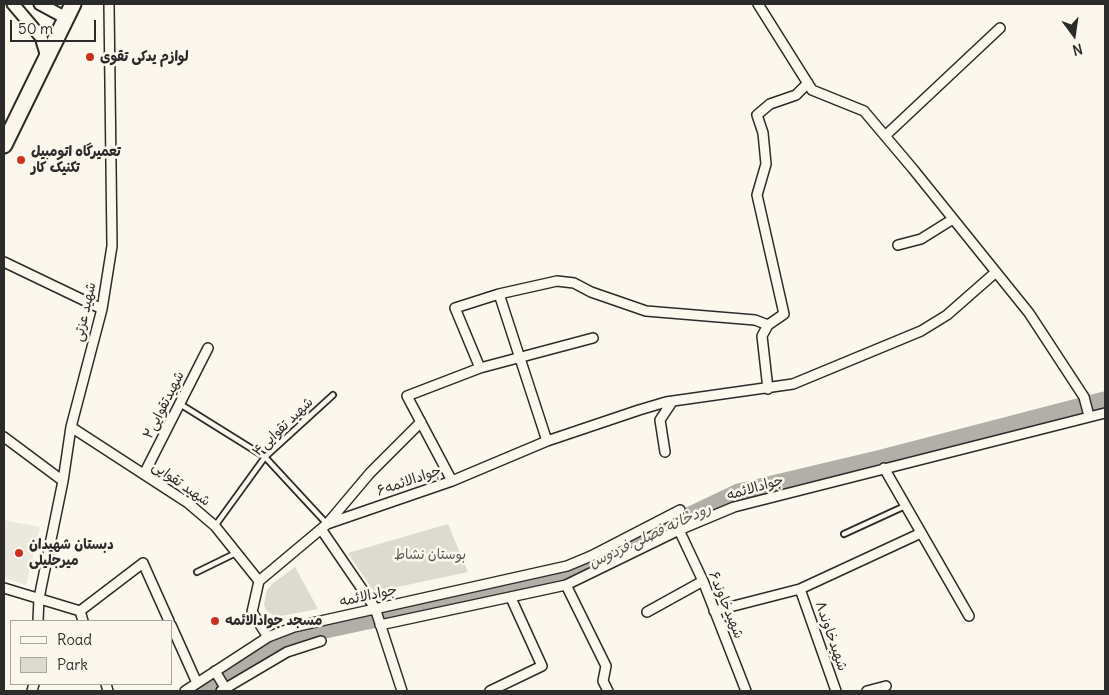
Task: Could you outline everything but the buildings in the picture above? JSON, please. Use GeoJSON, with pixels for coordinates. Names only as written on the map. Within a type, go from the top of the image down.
{"type":"FeatureCollection","features":[{"type":"Feature","properties":{"kind":"main road"},"geometry":{"type":"LineString","coordinates":[[4,145],[8,126],[47,57],[73,4]]}},
{"type":"Feature","properties":{"kind":"street"},"geometry":{"type":"LineString","coordinates":[[13,4],[41,37],[47,57]]}},
{"type":"Feature","properties":{"kind":"street"},"geometry":{"type":"LineString","coordinates":[[40,4],[66,18]]}},
{"type":"Feature","properties":{"kind":"street","name":"شهید عزتی"},"geometry":{"type":"LineString","coordinates":[[38,620],[39,598],[63,481],[71,427],[102,309],[112,246],[109,4]]}},
{"type":"Feature","properties":{"kind":"street"},"geometry":{"type":"LineString","coordinates":[[758,4],[812,90],[864,111],[996,272],[1028,313],[1084,398],[1089,416]]}},
{"type":"Feature","properties":{"kind":"street"},"geometry":{"type":"LineString","coordinates":[[885,136],[1000,28]]}},
{"type":"Feature","properties":{"kind":"street"},"geometry":{"type":"LineString","coordinates":[[768,389],[762,336],[768,325],[784,314],[757,194],[766,164],[763,133],[757,115],[770,104],[796,96],[808,83]]}},
{"type":"Feature","properties":{"kind":"street"},"geometry":{"type":"LineString","coordinates":[[898,245],[921,239],[953,219]]}},
{"type":"Feature","properties":{"kind":"street"},"geometry":{"type":"LineString","coordinates":[[4,262],[102,309]]}},
{"type":"Feature","properties":{"kind":"street","name":"جوادالائمه۶"},"geometry":{"type":"LineString","coordinates":[[259,581],[324,527],[452,481],[547,441],[639,410],[672,402],[793,384],[921,331],[947,315],[996,272]]}},
{"type":"Feature","properties":{"kind":"street"},"geometry":{"type":"LineString","coordinates":[[480,368],[455,308],[499,294],[557,281],[574,283],[591,292],[646,311],[755,320],[768,325]]}},
{"type":"Feature","properties":{"kind":"street"},"geometry":{"type":"LineString","coordinates":[[499,294],[547,441]]}},
{"type":"Feature","properties":{"kind":"street"},"geometry":{"type":"LineString","coordinates":[[452,481],[407,396],[480,368],[593,338]]}},
{"type":"Feature","properties":{"kind":"street","name":"شهیدتقوایی۲"},"geometry":{"type":"LineString","coordinates":[[144,474],[208,348]]}},
{"type":"Feature","properties":{"kind":"street"},"geometry":{"type":"LineString","coordinates":[[665,452],[660,420],[672,402]]}},
{"type":"Feature","properties":{"kind":"street","name":"جوادالائمه"},"geometry":{"type":"LineString","coordinates":[[380,625],[566,585],[679,530],[734,507],[1105,413]]}},
{"type":"Feature","properties":{"kind":"street"},"geometry":{"type":"LineString","coordinates":[[402,691],[375,608],[324,527],[370,473],[421,422]]}},
{"type":"Feature","properties":{"kind":"street","name":"شهید تقوایی"},"geometry":{"type":"LineString","coordinates":[[71,427],[188,503],[215,526],[259,581]]}},
{"type":"Feature","properties":{"kind":"street"},"geometry":{"type":"LineString","coordinates":[[4,437],[63,481]]}},
{"type":"Feature","properties":{"kind":"street"},"geometry":{"type":"LineString","coordinates":[[884,468],[969,616]]}},
{"type":"Feature","properties":{"kind":"street","name":"جوادالائمه"},"geometry":{"type":"LineString","coordinates":[[185,691],[268,637],[294,627],[567,566],[591,556],[680,510]]}},
{"type":"Feature","properties":{"kind":"street","name":"شهیدخاوند۶"},"geometry":{"type":"LineString","coordinates":[[679,530],[703,581],[746,691]]}},
{"type":"Feature","properties":{"kind":"street"},"geometry":{"type":"LineString","coordinates":[[714,611],[800,589],[921,534]]}},
{"type":"Feature","properties":{"kind":"street"},"geometry":{"type":"LineString","coordinates":[[80,611],[143,563],[170,620]]}},
{"type":"Feature","properties":{"kind":"street"},"geometry":{"type":"LineString","coordinates":[[259,581],[252,612],[268,637]]}},
{"type":"Feature","properties":{"kind":"street"},"geometry":{"type":"LineString","coordinates":[[647,612],[703,581]]}},
{"type":"Feature","properties":{"kind":"street"},"geometry":{"type":"LineString","coordinates":[[566,585],[606,666],[603,681],[608,691]]}},
{"type":"Feature","properties":{"kind":"street"},"geometry":{"type":"LineString","coordinates":[[4,588],[80,611]]}},
{"type":"Feature","properties":{"kind":"street","name":"شهیدخاوند۸"},"geometry":{"type":"LineString","coordinates":[[800,589],[836,691]]}},
{"type":"Feature","properties":{"kind":"street"},"geometry":{"type":"LineString","coordinates":[[490,691],[542,666],[511,598]]}},
{"type":"Feature","properties":{"kind":"street"},"geometry":{"type":"LineString","coordinates":[[80,611],[83,620]]}},
{"type":"Feature","properties":{"kind":"street"},"geometry":{"type":"LineString","coordinates":[[172,627],[198,682]]}},
{"type":"Feature","properties":{"kind":"street"},"geometry":{"type":"LineString","coordinates":[[215,671],[225,690],[287,652],[321,641]]}},
{"type":"Feature","properties":{"kind":"street"},"geometry":{"type":"LineString","coordinates":[[867,691],[886,686]]}},
{"type":"Feature","properties":{"kind":"lane","name":"شهید تقوایی۴"},"geometry":{"type":"LineString","coordinates":[[215,526],[265,457],[333,395]]}},
{"type":"Feature","properties":{"kind":"lane"},"geometry":{"type":"LineString","coordinates":[[180,404],[265,457],[324,527]]}},
{"type":"Feature","properties":{"kind":"lane"},"geometry":{"type":"LineString","coordinates":[[844,534],[905,506]]}},
{"type":"Feature","properties":{"kind":"lane"},"geometry":{"type":"LineString","coordinates":[[197,572],[236,553]]}},
{"type":"Feature","properties":{"kind":"shaded area","name":"دبستان شهیدان میرجلیلی"},"geometry":{"type":"Polygon","coordinates":[[[4,520],[40,527],[26,585],[4,578],[4,520]]]}},
{"type":"Feature","properties":{"kind":"green space","name":"بوستان نشاط"},"geometry":{"type":"Polygon","coordinates":[[[448,524],[468,572],[374,592],[348,553],[448,524]]]}},
{"type":"Feature","properties":{"kind":"green space"},"geometry":{"type":"Polygon","coordinates":[[[295,567],[318,609],[276,617],[266,610],[264,604],[267,590],[295,567]]]}},
{"type":"Feature","properties":{"kind":"waterway","name":"رودخانه فصلی فردوس"},"geometry":{"type":"LineString","coordinates":[[206,691],[297,634],[512,588],[577,571],[739,494],[882,460],[1105,402]]}},
{"type":"Feature","properties":{"kind":"place","name":"لوازم یدکی تقوی"},"geometry":{"type":"Point","coordinates":[90,57]}},
{"type":"Feature","properties":{"kind":"place","name":"تعمیرگاه اتومبیل تکنیک کار"},"geometry":{"type":"Point","coordinates":[21,160]}},
{"type":"Feature","properties":{"kind":"place","name":"دبستان شهیدان میرجلیلی"},"geometry":{"type":"Point","coordinates":[19,553]}},
{"type":"Feature","properties":{"kind":"place","name":"مسجد جوادالائمه"},"geometry":{"type":"Point","coordinates":[215,621]}}]}
